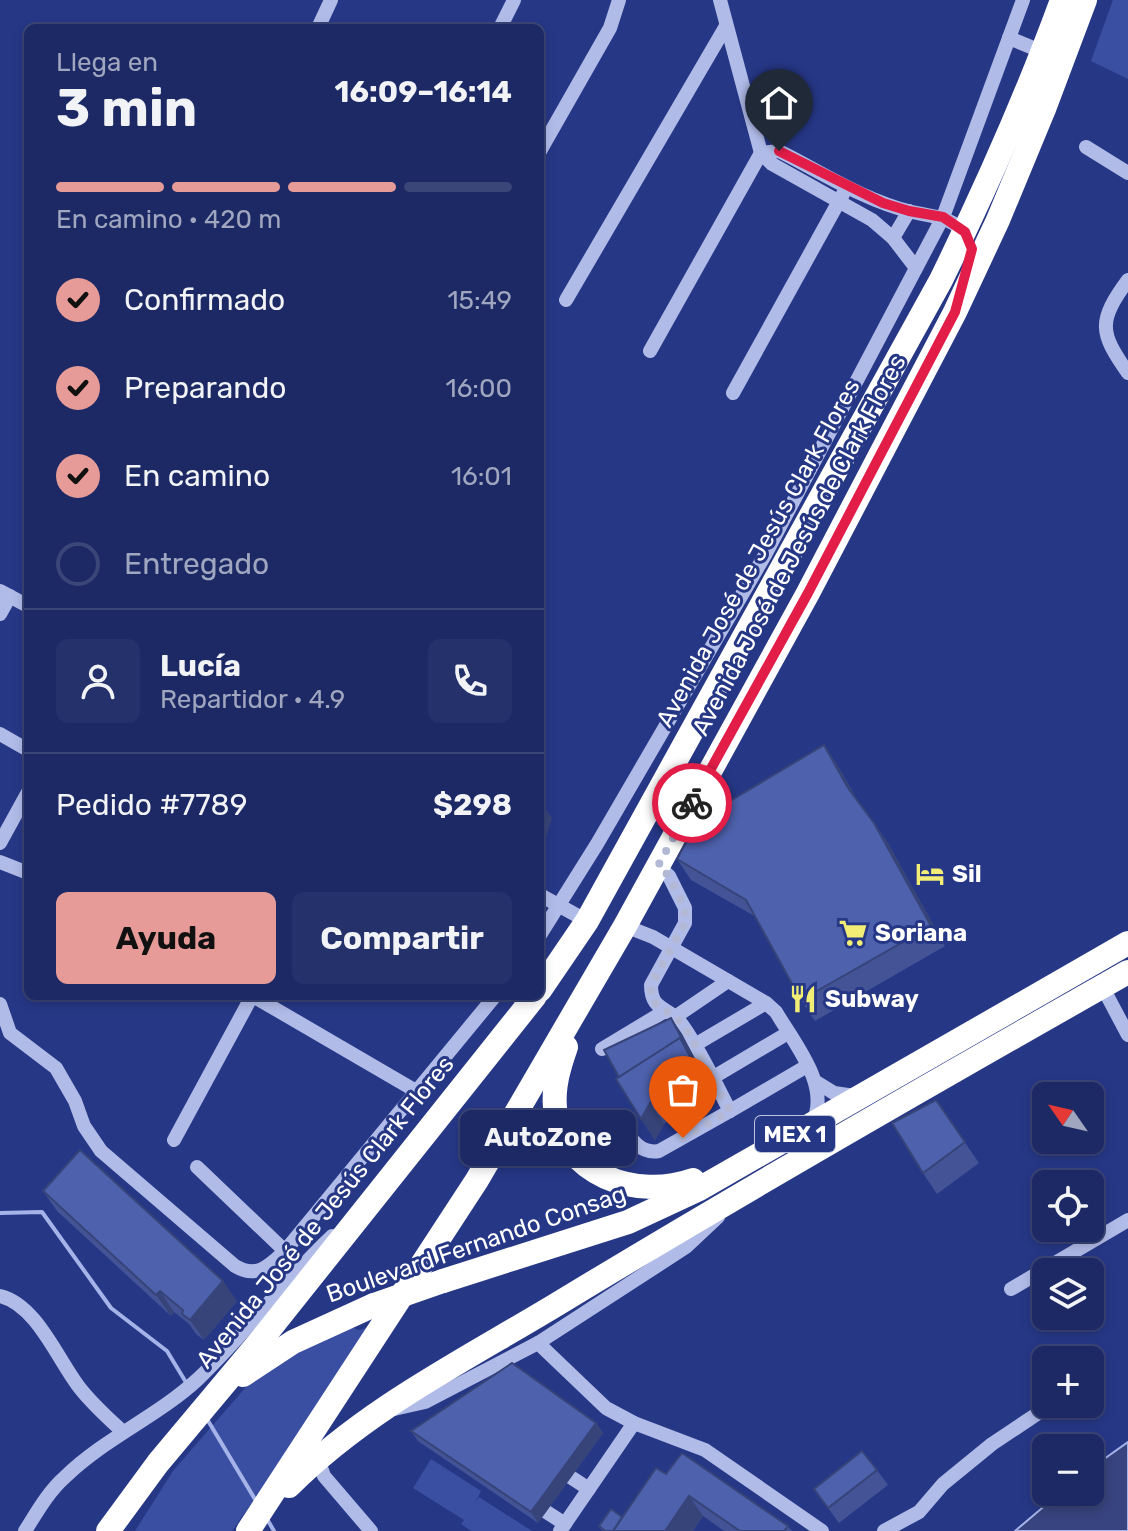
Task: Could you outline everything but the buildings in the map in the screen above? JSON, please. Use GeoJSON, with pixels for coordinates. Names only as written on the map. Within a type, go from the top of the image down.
{"type":"FeatureCollection","features":[{"type":"Feature","properties":{"kind":"highway","name":"Avenida José de Jesús Clark Flores"},"geometry":{"type":"LineString","coordinates":[[544,984],[587,921],[633,840],[965,232],[991,179],[1062,0]]}},
{"type":"Feature","properties":{"kind":"highway","name":"Avenida José de Jesús de Clark Flores"},"geometry":{"type":"LineString","coordinates":[[258,1518],[477,1180],[628,920],[808,593],[955,312],[998,220],[1085,0]]}},
{"type":"Feature","properties":{"kind":"highway"},"geometry":{"type":"LineString","coordinates":[[991,179],[986,201],[998,220]]}},
{"type":"Feature","properties":{"kind":"highway"},"geometry":{"type":"LineString","coordinates":[[628,920],[615,919],[612,906],[633,840]]}},
{"type":"Feature","properties":{"kind":"highway","name":"Boulevard Fernando Consag"},"geometry":{"type":"LineString","coordinates":[[258,1518],[318,1459],[378,1412],[736,1196],[1128,943]]}},
{"type":"Feature","properties":{"kind":"highway","name":"Boulevard Fernando Consag"},"geometry":{"type":"LineString","coordinates":[[158,1463],[239,1378],[293,1342],[374,1305],[628,1222],[699,1189],[867,1093],[948,1061],[1128,972]]}},
{"type":"Feature","properties":{"kind":"highway","name":"Avenida José de Jesús Clark Flores"},"geometry":{"type":"LineString","coordinates":[[158,1463],[261,1340],[532,1000]]}},
{"type":"Feature","properties":{"kind":"highway"},"geometry":{"type":"LineString","coordinates":[[580,1004],[554,1096],[558,1124],[574,1153],[601,1175],[638,1188],[671,1187],[734,1169]]}},
{"type":"Feature","properties":{"kind":"highway","name":"MEX 1"},"geometry":{"type":"LineString","coordinates":[[108,1531],[158,1463]]}},
{"type":"Feature","properties":{"kind":"street"},"geometry":{"type":"LineString","coordinates":[[320,24],[331,0]]}},
{"type":"Feature","properties":{"kind":"street"},"geometry":{"type":"LineString","coordinates":[[502,24],[514,0]]}},
{"type":"Feature","properties":{"kind":"street"},"geometry":{"type":"LineString","coordinates":[[544,144],[610,28],[619,0]]}},
{"type":"Feature","properties":{"kind":"street"},"geometry":{"type":"LineString","coordinates":[[720,0],[761,153],[772,164],[872,220],[893,238],[916,268]]}},
{"type":"Feature","properties":{"kind":"street"},"geometry":{"type":"LineString","coordinates":[[544,929],[765,555],[943,217],[1023,0]]}},
{"type":"Feature","properties":{"kind":"street"},"geometry":{"type":"LineString","coordinates":[[566,300],[726,26]]}},
{"type":"Feature","properties":{"kind":"street"},"geometry":{"type":"LineString","coordinates":[[1009,38],[1043,52]]}},
{"type":"Feature","properties":{"kind":"street"},"geometry":{"type":"LineString","coordinates":[[1086,147],[1128,173]]}},
{"type":"Feature","properties":{"kind":"street"},"geometry":{"type":"LineString","coordinates":[[761,153],[779,151],[883,203],[943,217],[965,232],[972,249],[955,312]]}},
{"type":"Feature","properties":{"kind":"street"},"geometry":{"type":"LineString","coordinates":[[650,351],[761,153]]}},
{"type":"Feature","properties":{"kind":"street"},"geometry":{"type":"LineString","coordinates":[[733,393],[847,186]]}},
{"type":"Feature","properties":{"kind":"street"},"geometry":{"type":"LineString","coordinates":[[893,238],[909,211]]}},
{"type":"Feature","properties":{"kind":"street"},"geometry":{"type":"LineString","coordinates":[[1128,280],[1108,311],[1104,330],[1128,373]]}},
{"type":"Feature","properties":{"kind":"street"},"geometry":{"type":"LineString","coordinates":[[854,383],[854,435]]}},
{"type":"Feature","properties":{"kind":"street"},"geometry":{"type":"LineString","coordinates":[[0,614],[5,594],[24,604]]}},
{"type":"Feature","properties":{"kind":"street"},"geometry":{"type":"LineString","coordinates":[[0,734],[24,748]]}},
{"type":"Feature","properties":{"kind":"street"},"geometry":{"type":"LineString","coordinates":[[0,843],[24,799]]}},
{"type":"Feature","properties":{"kind":"street"},"geometry":{"type":"LineString","coordinates":[[0,862],[24,871]]}},
{"type":"Feature","properties":{"kind":"street"},"geometry":{"type":"LineString","coordinates":[[658,866],[669,876],[685,908],[685,923],[651,985],[653,1002],[670,1014],[693,1046],[730,1111]]}},
{"type":"Feature","properties":{"kind":"street"},"geometry":{"type":"LineString","coordinates":[[544,897],[587,921]]}},
{"type":"Feature","properties":{"kind":"street"},"geometry":{"type":"LineString","coordinates":[[628,920],[776,1012],[816,1082],[819,1111],[812,1124]]}},
{"type":"Feature","properties":{"kind":"street"},"geometry":{"type":"LineString","coordinates":[[602,1049],[728,981]]}},
{"type":"Feature","properties":{"kind":"street"},"geometry":{"type":"LineString","coordinates":[[1102,986],[1128,1035]]}},
{"type":"Feature","properties":{"kind":"street"},"geometry":{"type":"LineString","coordinates":[[174,1140],[250,1000]]}},
{"type":"Feature","properties":{"kind":"street"},"geometry":{"type":"LineString","coordinates":[[259,1000],[416,1091]]}},
{"type":"Feature","properties":{"kind":"street"},"geometry":{"type":"LineString","coordinates":[[0,1004],[10,1033],[56,1068],[75,1101],[84,1126],[101,1151],[244,1271],[259,1272],[285,1251],[492,1000]]}},
{"type":"Feature","properties":{"kind":"street"},"geometry":{"type":"LineString","coordinates":[[693,1046],[766,1003]]}},
{"type":"Feature","properties":{"kind":"street"},"geometry":{"type":"LineString","coordinates":[[712,1078],[788,1033]]}},
{"type":"Feature","properties":{"kind":"street"},"geometry":{"type":"LineString","coordinates":[[616,1117],[639,1147],[649,1153],[659,1151],[807,1066]]}},
{"type":"Feature","properties":{"kind":"street"},"geometry":{"type":"LineString","coordinates":[[816,1082],[841,1095],[867,1093]]}},
{"type":"Feature","properties":{"kind":"street"},"geometry":{"type":"LineString","coordinates":[[197,1167],[285,1251]]}},
{"type":"Feature","properties":{"kind":"street"},"geometry":{"type":"LineString","coordinates":[[378,1412],[425,1402],[538,1343],[686,1247],[736,1196]]}},
{"type":"Feature","properties":{"kind":"street"},"geometry":{"type":"LineString","coordinates":[[25,1531],[63,1478],[123,1432],[165,1407],[197,1380],[310,1256],[369,1205]]}},
{"type":"Feature","properties":{"kind":"street"},"geometry":{"type":"LineString","coordinates":[[1011,1289],[1128,1220]]}},
{"type":"Feature","properties":{"kind":"street"},"geometry":{"type":"LineString","coordinates":[[0,1296],[10,1298],[25,1308],[77,1384],[123,1432]]}},
{"type":"Feature","properties":{"kind":"street"},"geometry":{"type":"LineString","coordinates":[[538,1343],[606,1408],[634,1423],[705,1450],[822,1531]]}},
{"type":"Feature","properties":{"kind":"street"},"geometry":{"type":"LineString","coordinates":[[884,1531],[919,1512],[943,1484],[992,1444],[1032,1417]]}},
{"type":"Feature","properties":{"kind":"street"},"geometry":{"type":"LineString","coordinates":[[563,1528],[634,1423]]}},
{"type":"Feature","properties":{"kind":"street"},"geometry":{"type":"LineString","coordinates":[[318,1459],[324,1476],[371,1531]]}},
{"type":"Feature","properties":{"kind":"street"},"geometry":{"type":"LineString","coordinates":[[563,1528],[539,1476],[589,1489]]}},
{"type":"Feature","properties":{"kind":"shaded area"},"geometry":{"type":"Polygon","coordinates":[[[1113,0],[1128,0],[1128,79],[1091,61],[1113,0]]]}},
{"type":"Feature","properties":{"kind":"shaded area"},"geometry":{"type":"Polygon","coordinates":[[[358,1318],[351,1327],[359,1330],[376,1325],[232,1531],[135,1531],[173,1471],[252,1380],[358,1318]]]}},
{"type":"Feature","properties":{"kind":"shaded area"},"geometry":{"type":"Polygon","coordinates":[[[1128,1442],[1128,1531],[1015,1531],[1044,1506],[1104,1506],[1104,1459],[1128,1442]]]}},
{"type":"Feature","properties":{"kind":"shaded area"},"geometry":{"type":"Polygon","coordinates":[[[431,1459],[481,1491],[475,1503],[479,1497],[532,1531],[471,1531],[461,1524],[464,1520],[413,1488],[431,1459]]]}},
{"type":"Feature","properties":{"kind":"waterway"},"geometry":{"type":"LineString","coordinates":[[0,1213],[42,1212],[111,1308],[167,1351],[187,1384]]}},
{"type":"Feature","properties":{"kind":"waterway"},"geometry":{"type":"LineString","coordinates":[[207,1419],[256,1501]]}},
{"type":"Feature","properties":{"kind":"waterway"},"geometry":{"type":"LineString","coordinates":[[267,1519],[274,1531]]}},
{"type":"Feature","properties":{"kind":"way so far"},"geometry":{"type":"LineString","coordinates":[[683,1138],[730,1111],[680,1022],[657,1006],[651,996],[651,985],[685,923],[685,908],[669,876],[658,866],[692,803]]}},
{"type":"Feature","properties":{"kind":"place","name":"Sil"},"geometry":{"type":"Point","coordinates":[930,874]}},
{"type":"Feature","properties":{"kind":"place","name":"Soriana"},"geometry":{"type":"Point","coordinates":[853,933]}},
{"type":"Feature","properties":{"kind":"place","name":"Subway"},"geometry":{"type":"Point","coordinates":[803,999]}},
{"type":"Feature","properties":{"kind":"place","name":"AutoZone"},"geometry":{"type":"Point","coordinates":[683,1138]}},
{"type":"Feature","properties":{"kind":"route"},"geometry":{"type":"LineString","coordinates":[[692,803],[808,593],[955,312],[972,249],[965,232],[943,217],[883,203],[779,151]]}}]}
